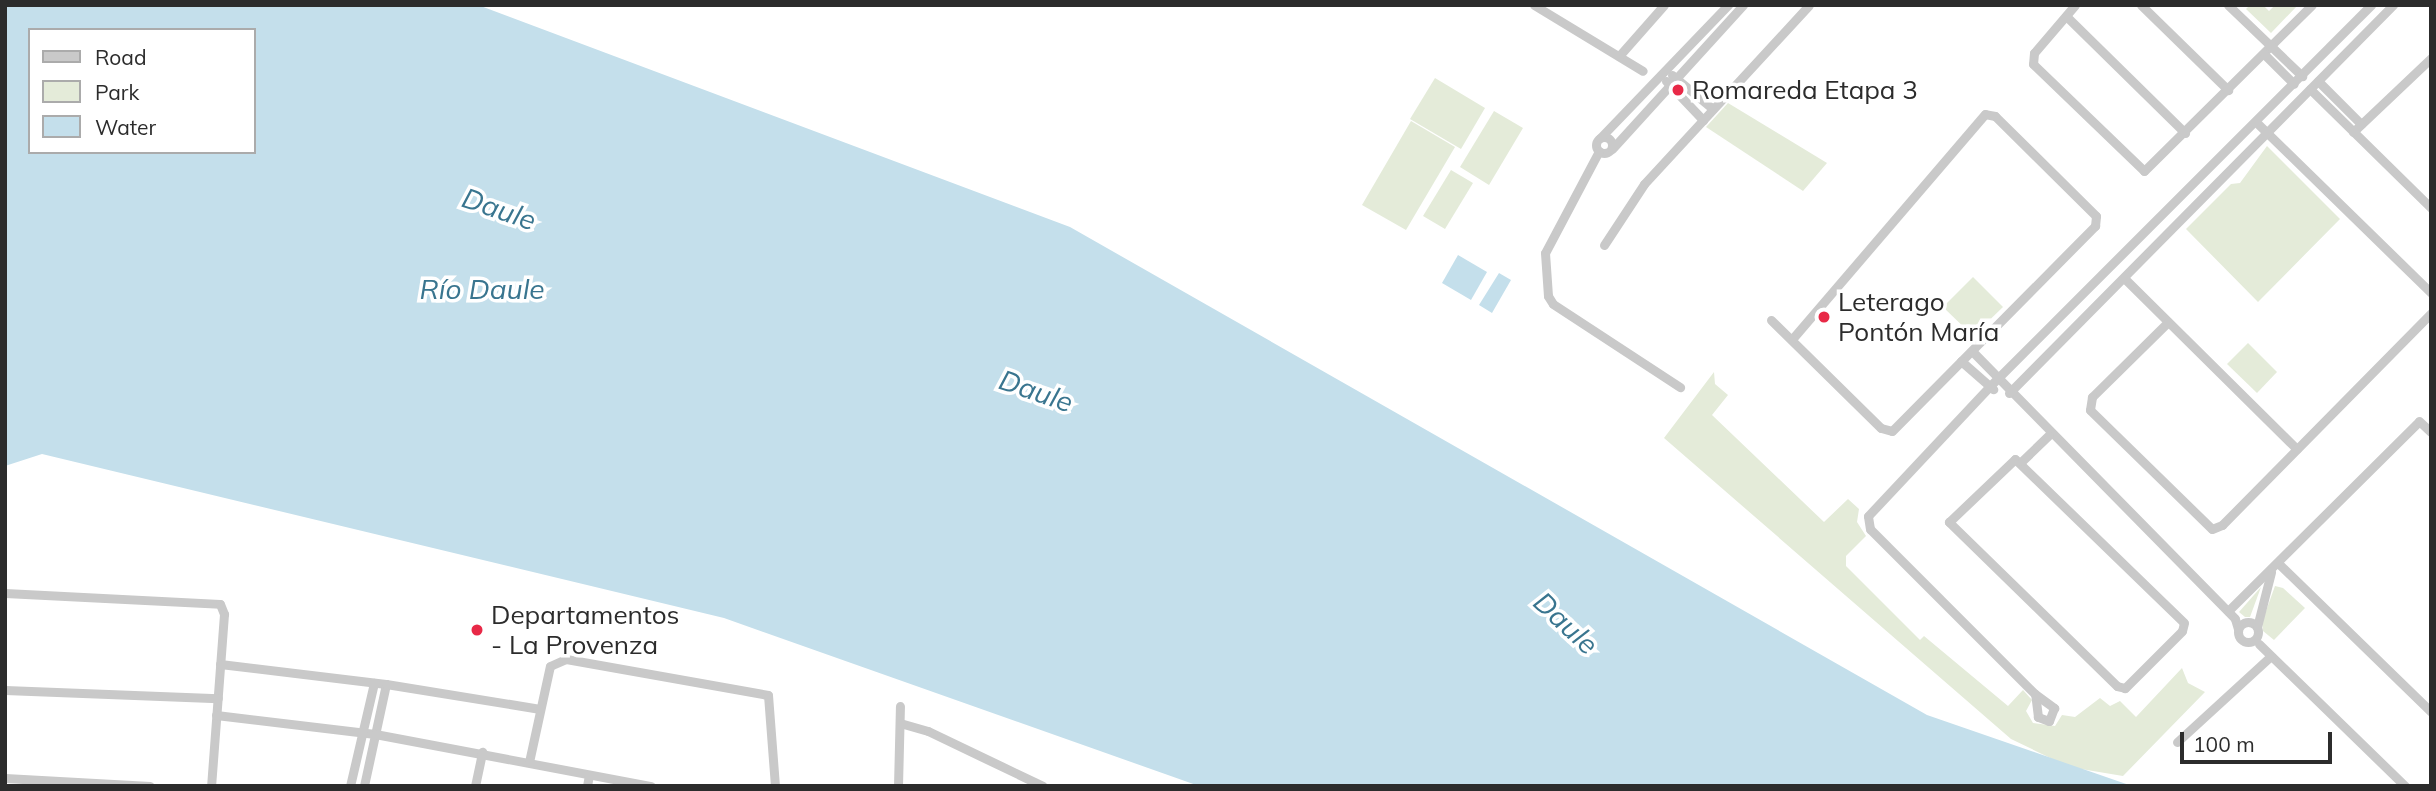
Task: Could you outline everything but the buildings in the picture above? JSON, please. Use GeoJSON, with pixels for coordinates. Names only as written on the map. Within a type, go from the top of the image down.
{"type":"FeatureCollection","features":[{"type":"Feature","properties":{"kind":"street"},"geometry":{"type":"LineString","coordinates":[[1534,5],[1643,71]]}},
{"type":"Feature","properties":{"kind":"street"},"geometry":{"type":"LineString","coordinates":[[1619,57],[1664,5]]}},
{"type":"Feature","properties":{"kind":"street"},"geometry":{"type":"LineString","coordinates":[[1599,151],[1596,144],[1601,138],[1728,5]]}},
{"type":"Feature","properties":{"kind":"street"},"geometry":{"type":"LineString","coordinates":[[1599,151],[1612,149],[1743,5]]}},
{"type":"Feature","properties":{"kind":"street"},"geometry":{"type":"LineString","coordinates":[[1604,245],[1644,184],[1809,5]]}},
{"type":"Feature","properties":{"kind":"street"},"geometry":{"type":"LineString","coordinates":[[2075,5],[2034,53],[2035,67],[2141,170],[2151,168],[2312,5]]}},
{"type":"Feature","properties":{"kind":"street"},"geometry":{"type":"LineString","coordinates":[[2141,5],[2228,90]]}},
{"type":"Feature","properties":{"kind":"street"},"geometry":{"type":"LineString","coordinates":[[2228,5],[2294,84]]}},
{"type":"Feature","properties":{"kind":"street"},"geometry":{"type":"LineString","coordinates":[[2035,694],[1867,523],[1874,509],[1987,388],[2371,5]]}},
{"type":"Feature","properties":{"kind":"street"},"geometry":{"type":"LineString","coordinates":[[2008,393],[2393,5]]}},
{"type":"Feature","properties":{"kind":"street"},"geometry":{"type":"LineString","coordinates":[[2066,16],[2185,133]]}},
{"type":"Feature","properties":{"kind":"street"},"geometry":{"type":"LineString","coordinates":[[2267,50],[2302,76]]}},
{"type":"Feature","properties":{"kind":"street"},"geometry":{"type":"LineString","coordinates":[[2353,132],[2431,58]]}},
{"type":"Feature","properties":{"kind":"street"},"geometry":{"type":"LineString","coordinates":[[1664,73],[1677,76],[1713,109]]}},
{"type":"Feature","properties":{"kind":"street"},"geometry":{"type":"LineString","coordinates":[[1664,73],[1668,86],[1703,120]]}},
{"type":"Feature","properties":{"kind":"street"},"geometry":{"type":"LineString","coordinates":[[2318,81],[2361,124]]}},
{"type":"Feature","properties":{"kind":"street"},"geometry":{"type":"LineString","coordinates":[[2310,89],[2431,208]]}},
{"type":"Feature","properties":{"kind":"street"},"geometry":{"type":"LineString","coordinates":[[1772,320],[1888,432],[1972,351],[2098,219],[1988,113],[1793,338]]}},
{"type":"Feature","properties":{"kind":"street"},"geometry":{"type":"LineString","coordinates":[[2256,122],[2431,293]]}},
{"type":"Feature","properties":{"kind":"street"},"geometry":{"type":"LineString","coordinates":[[1601,138],[1610,139],[1612,149]]}},
{"type":"Feature","properties":{"kind":"street"},"geometry":{"type":"LineString","coordinates":[[1599,151],[1545,253],[1548,296],[1553,303],[1680,387]]}},
{"type":"Feature","properties":{"kind":"street"},"geometry":{"type":"LineString","coordinates":[[2124,278],[2297,449]]}},
{"type":"Feature","properties":{"kind":"street"},"geometry":{"type":"LineString","coordinates":[[2168,321],[2092,397],[2092,414],[2212,529],[2222,525],[2431,313]]}},
{"type":"Feature","properties":{"kind":"street"},"geometry":{"type":"LineString","coordinates":[[1972,351],[2049,435],[2232,615],[2247,622],[2271,656],[2405,786]]}},
{"type":"Feature","properties":{"kind":"street"},"geometry":{"type":"LineString","coordinates":[[1961,361],[1987,388],[2008,393]]}},
{"type":"Feature","properties":{"kind":"street"},"geometry":{"type":"LineString","coordinates":[[2232,615],[2419,421],[2431,432]]}},
{"type":"Feature","properties":{"kind":"street"},"geometry":{"type":"LineString","coordinates":[[2022,461],[2184,623],[2182,631],[2125,688],[2117,686],[1949,522],[2012,461],[2022,461],[2049,435]]}},
{"type":"Feature","properties":{"kind":"street"},"geometry":{"type":"LineString","coordinates":[[2279,564],[2431,712]]}},
{"type":"Feature","properties":{"kind":"street"},"geometry":{"type":"LineString","coordinates":[[2256,637],[2271,572]]}},
{"type":"Feature","properties":{"kind":"street"},"geometry":{"type":"LineString","coordinates":[[5,593],[209,600],[220,604],[224,614],[211,786]]}},
{"type":"Feature","properties":{"kind":"street"},"geometry":{"type":"LineString","coordinates":[[2232,615],[2241,638],[2256,637]]}},
{"type":"Feature","properties":{"kind":"street"},"geometry":{"type":"LineString","coordinates":[[2238,629],[2247,622]]}},
{"type":"Feature","properties":{"kind":"street"},"geometry":{"type":"LineString","coordinates":[[2177,743],[2271,656]]}},
{"type":"Feature","properties":{"kind":"street"},"geometry":{"type":"LineString","coordinates":[[529,762],[550,666],[566,659],[768,695],[775,786]]}},
{"type":"Feature","properties":{"kind":"street"},"geometry":{"type":"LineString","coordinates":[[220,664],[386,684],[540,709]]}},
{"type":"Feature","properties":{"kind":"street"},"geometry":{"type":"LineString","coordinates":[[350,786],[374,683]]}},
{"type":"Feature","properties":{"kind":"street"},"geometry":{"type":"LineString","coordinates":[[364,786],[386,684]]}},
{"type":"Feature","properties":{"kind":"street"},"geometry":{"type":"LineString","coordinates":[[5,690],[218,698]]}},
{"type":"Feature","properties":{"kind":"street"},"geometry":{"type":"LineString","coordinates":[[898,786],[900,706]]}},
{"type":"Feature","properties":{"kind":"street"},"geometry":{"type":"LineString","coordinates":[[216,715],[363,732],[482,752],[651,786]]}},
{"type":"Feature","properties":{"kind":"street"},"geometry":{"type":"LineString","coordinates":[[900,723],[928,731],[1043,786]]}},
{"type":"Feature","properties":{"kind":"street"},"geometry":{"type":"LineString","coordinates":[[475,786],[482,752]]}},
{"type":"Feature","properties":{"kind":"street"},"geometry":{"type":"LineString","coordinates":[[587,786],[589,775]]}},
{"type":"Feature","properties":{"kind":"street"},"geometry":{"type":"LineString","coordinates":[[5,778],[150,786]]}},
{"type":"Feature","properties":{"kind":"green space"},"geometry":{"type":"Polygon","coordinates":[[[2250,5],[2263,5],[2269,11],[2275,5],[2298,5],[2271,33],[2246,9],[2250,5]]]}},
{"type":"Feature","properties":{"kind":"green space"},"geometry":{"type":"Polygon","coordinates":[[[1435,78],[1485,108],[1461,149],[1410,119],[1435,78]]]}},
{"type":"Feature","properties":{"kind":"green space"},"geometry":{"type":"Polygon","coordinates":[[[1728,103],[1827,163],[1803,191],[1706,127],[1728,103]]]}},
{"type":"Feature","properties":{"kind":"green space"},"geometry":{"type":"Polygon","coordinates":[[[1494,111],[1523,128],[1489,185],[1460,167],[1494,111]]]}},
{"type":"Feature","properties":{"kind":"green space"},"geometry":{"type":"Polygon","coordinates":[[[1411,121],[1455,147],[1406,230],[1362,205],[1411,121]]]}},
{"type":"Feature","properties":{"kind":"green space"},"geometry":{"type":"Polygon","coordinates":[[[2267,146],[2340,219],[2258,302],[2186,229],[2231,184],[2240,183],[2267,146]]]}},
{"type":"Feature","properties":{"kind":"green space"},"geometry":{"type":"Polygon","coordinates":[[[1451,170],[1473,183],[1445,229],[1423,216],[1451,170]]]}},
{"type":"Feature","properties":{"kind":"green space"},"geometry":{"type":"Polygon","coordinates":[[[1973,277],[2003,307],[1973,336],[1943,307],[1973,277]]]}},
{"type":"Feature","properties":{"kind":"green space"},"geometry":{"type":"Polygon","coordinates":[[[2248,343],[2277,372],[2257,393],[2227,364],[2248,343]]]}},
{"type":"Feature","properties":{"kind":"green space"},"geometry":{"type":"Polygon","coordinates":[[[1714,372],[1715,384],[1728,395],[1712,415],[1824,522],[1848,499],[1859,509],[1857,522],[1866,536],[1846,556],[1846,566],[1920,640],[1924,636],[2008,706],[2023,690],[2032,700],[2026,711],[2033,723],[2055,726],[2062,715],[2075,717],[2100,698],[2110,706],[2120,701],[2136,717],[2182,668],[2188,683],[2205,692],[2123,776],[2069,767],[2011,739],[1664,438],[1714,372]]]}},
{"type":"Feature","properties":{"kind":"green space"},"geometry":{"type":"Polygon","coordinates":[[[2275,586],[2283,588],[2305,608],[2274,640],[2263,631],[2262,622],[2275,586]]]}},
{"type":"Feature","properties":{"kind":"green space"},"geometry":{"type":"Polygon","coordinates":[[[2261,587],[2250,617],[2245,617],[2239,612],[2261,587]]]}},
{"type":"Feature","properties":{"kind":"water","name":"Río Daule"},"geometry":{"type":"Polygon","coordinates":[[[5,5],[478,5],[1070,227],[1927,715],[2132,786],[1199,786],[724,618],[42,454],[5,466],[5,5]]]}},
{"type":"Feature","properties":{"kind":"water"},"geometry":{"type":"Polygon","coordinates":[[[1458,255],[1487,272],[1471,300],[1442,283],[1458,255]]]}},
{"type":"Feature","properties":{"kind":"water"},"geometry":{"type":"Polygon","coordinates":[[[1499,273],[1511,280],[1492,313],[1479,305],[1499,273]]]}},
{"type":"Feature","properties":{"kind":"place","name":"Romareda Etapa 3"},"geometry":{"type":"Point","coordinates":[1678,90]}},
{"type":"Feature","properties":{"kind":"place","name":"Leterago Pontón María"},"geometry":{"type":"Point","coordinates":[1824,317]}},
{"type":"Feature","properties":{"kind":"place","name":"Departamentos - La Provenza"},"geometry":{"type":"Point","coordinates":[477,630]}},
{"type":"Feature","properties":{"kind":"water label","name":"Daule"},"geometry":{"type":"Point","coordinates":[499,209]}},
{"type":"Feature","properties":{"kind":"water label","name":"Daule"},"geometry":{"type":"Point","coordinates":[1036,391]}},
{"type":"Feature","properties":{"kind":"water label","name":"Daule"},"geometry":{"type":"Point","coordinates":[1566,623]}}]}
